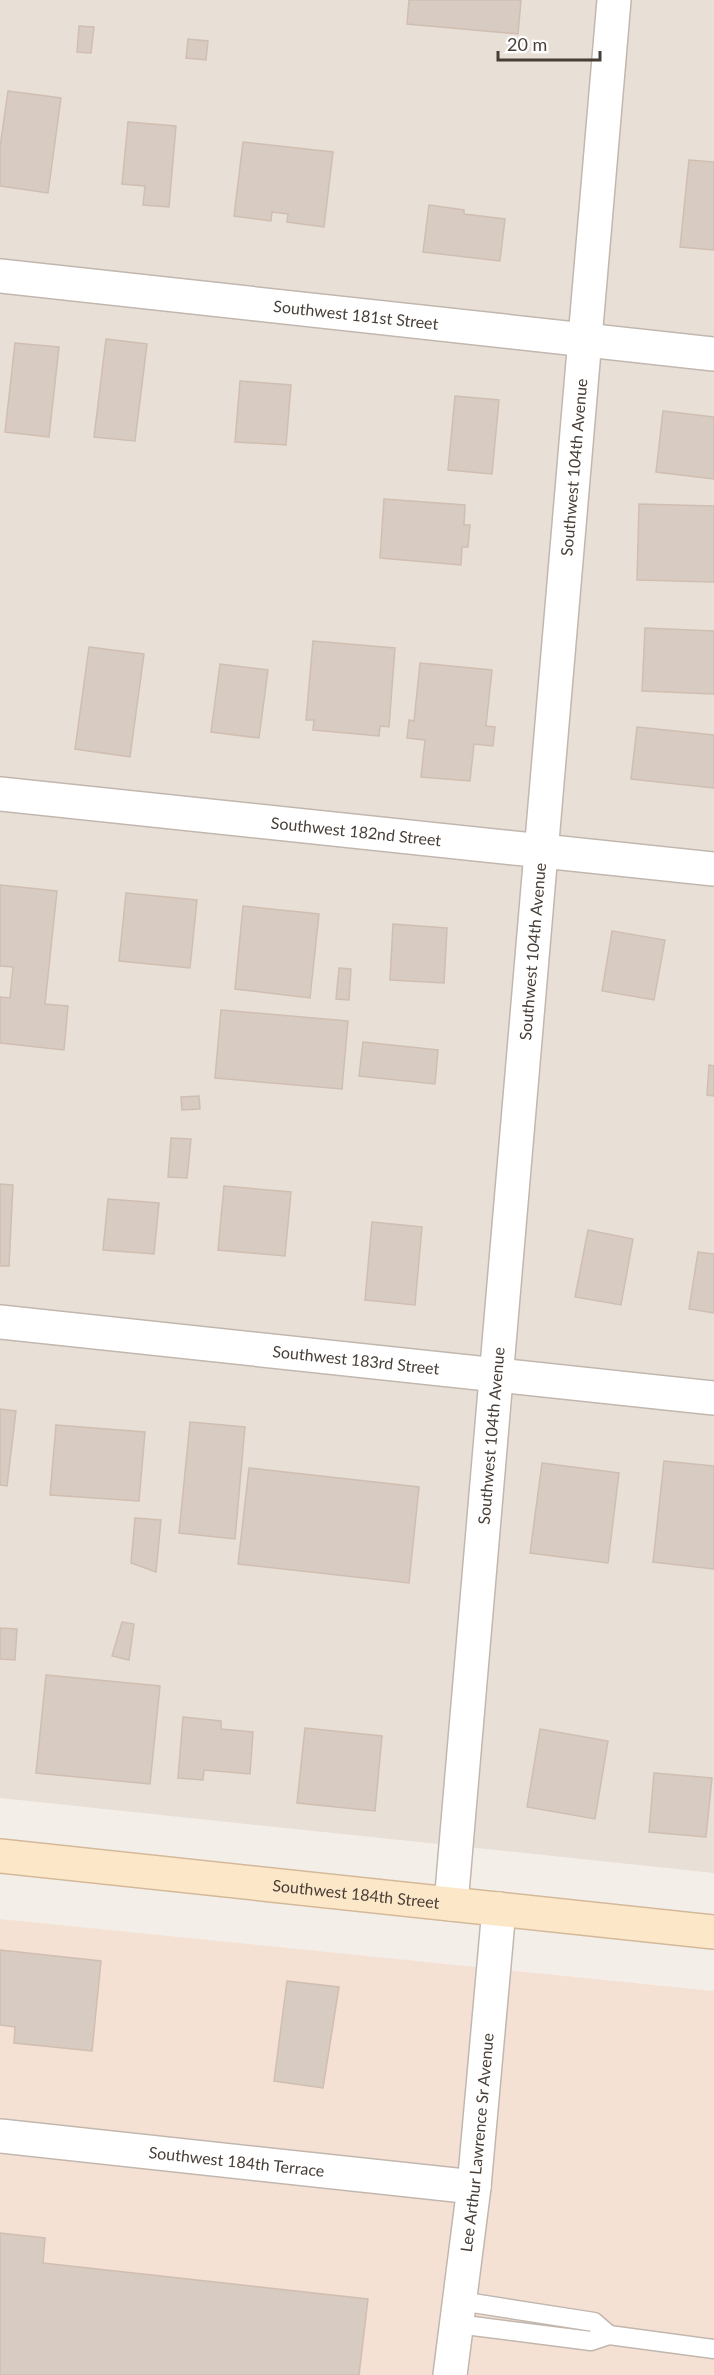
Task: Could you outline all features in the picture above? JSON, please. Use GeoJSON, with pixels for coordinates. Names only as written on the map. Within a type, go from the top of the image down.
{"type":"FeatureCollection","features":[{"type":"Feature","properties":{"kind":"main road","name":"Southwest 184th Street"},"geometry":{"type":"LineString","coordinates":[[0,1856],[714,1932]]}},
{"type":"Feature","properties":{"kind":"street","name":"Southwest 104th Avenue"},"geometry":{"type":"LineString","coordinates":[[451,1904],[614,0]]}},
{"type":"Feature","properties":{"kind":"street","name":"Southwest 181st Street"},"geometry":{"type":"LineString","coordinates":[[0,276],[714,354]]}},
{"type":"Feature","properties":{"kind":"street","name":"Southwest 182nd Street"},"geometry":{"type":"LineString","coordinates":[[0,794],[714,869]]}},
{"type":"Feature","properties":{"kind":"street","name":"Southwest 183rd Street"},"geometry":{"type":"LineString","coordinates":[[0,1322],[714,1398]]}},
{"type":"Feature","properties":{"kind":"street","name":"Lee Arthur Lawrence Sr Avenue"},"geometry":{"type":"LineString","coordinates":[[450,2375],[474,2187],[499,1908]]}},
{"type":"Feature","properties":{"kind":"street","name":"Southwest 184th Terrace"},"geometry":{"type":"LineString","coordinates":[[0,2136],[474,2187]]}},
{"type":"Feature","properties":{"kind":"lane"},"geometry":{"type":"LineString","coordinates":[[458,2312],[594,2322],[609,2336],[714,2349]]}},
{"type":"Feature","properties":{"kind":"shaded area"},"geometry":{"type":"Polygon","coordinates":[[[0,0],[714,0],[714,1873],[0,1798],[0,0]]]}},
{"type":"Feature","properties":{"kind":"shaded area"},"geometry":{"type":"Polygon","coordinates":[[[0,1919],[714,1991],[714,2375],[0,2375],[0,1919]]]}},
{"type":"Feature","properties":{"kind":"building"},"geometry":{"type":"Polygon","coordinates":[[[409,0],[521,0],[518,34],[407,24],[409,0]]]}},
{"type":"Feature","properties":{"kind":"building"},"geometry":{"type":"Polygon","coordinates":[[[79,26],[94,27],[91,53],[77,52],[79,26]]]}},
{"type":"Feature","properties":{"kind":"building"},"geometry":{"type":"Polygon","coordinates":[[[188,39],[208,41],[206,60],[186,58],[188,39]]]}},
{"type":"Feature","properties":{"kind":"building"},"geometry":{"type":"Polygon","coordinates":[[[8,91],[61,98],[48,193],[0,186],[0,147],[8,91]]]}},
{"type":"Feature","properties":{"kind":"building"},"geometry":{"type":"Polygon","coordinates":[[[128,122],[176,126],[169,207],[143,205],[145,186],[122,184],[128,122]]]}},
{"type":"Feature","properties":{"kind":"building"},"geometry":{"type":"Polygon","coordinates":[[[243,142],[333,152],[324,227],[287,222],[288,214],[272,212],[271,221],[234,216],[243,142]]]}},
{"type":"Feature","properties":{"kind":"building"},"geometry":{"type":"Polygon","coordinates":[[[689,160],[714,162],[714,250],[680,247],[689,160]]]}},
{"type":"Feature","properties":{"kind":"building"},"geometry":{"type":"Polygon","coordinates":[[[429,205],[464,210],[464,214],[505,219],[500,261],[423,252],[429,205]]]}},
{"type":"Feature","properties":{"kind":"building"},"geometry":{"type":"Polygon","coordinates":[[[106,339],[147,344],[135,441],[94,437],[106,339]]]}},
{"type":"Feature","properties":{"kind":"building"},"geometry":{"type":"Polygon","coordinates":[[[15,343],[59,347],[49,437],[5,432],[15,343]]]}},
{"type":"Feature","properties":{"kind":"building"},"geometry":{"type":"Polygon","coordinates":[[[240,381],[291,385],[286,445],[235,442],[240,381]]]}},
{"type":"Feature","properties":{"kind":"building"},"geometry":{"type":"Polygon","coordinates":[[[455,396],[499,400],[492,474],[448,470],[455,396]]]}},
{"type":"Feature","properties":{"kind":"building"},"geometry":{"type":"Polygon","coordinates":[[[663,411],[714,417],[714,479],[656,472],[663,411]]]}},
{"type":"Feature","properties":{"kind":"building"},"geometry":{"type":"Polygon","coordinates":[[[384,499],[465,505],[464,525],[470,525],[468,547],[462,547],[461,565],[380,558],[384,499]]]}},
{"type":"Feature","properties":{"kind":"building"},"geometry":{"type":"Polygon","coordinates":[[[639,504],[714,506],[714,582],[637,580],[639,504]]]}},
{"type":"Feature","properties":{"kind":"building"},"geometry":{"type":"Polygon","coordinates":[[[645,628],[714,631],[714,694],[642,691],[645,628]]]}},
{"type":"Feature","properties":{"kind":"building"},"geometry":{"type":"Polygon","coordinates":[[[313,641],[395,648],[389,727],[380,726],[379,736],[313,730],[314,720],[306,720],[313,641]]]}},
{"type":"Feature","properties":{"kind":"building"},"geometry":{"type":"Polygon","coordinates":[[[89,647],[144,654],[130,757],[75,749],[89,647]]]}},
{"type":"Feature","properties":{"kind":"building"},"geometry":{"type":"Polygon","coordinates":[[[420,663],[492,670],[486,726],[495,727],[493,746],[474,744],[470,781],[421,777],[425,740],[407,738],[409,720],[414,721],[420,663]]]}},
{"type":"Feature","properties":{"kind":"building"},"geometry":{"type":"Polygon","coordinates":[[[220,664],[268,670],[259,738],[211,732],[220,664]]]}},
{"type":"Feature","properties":{"kind":"building"},"geometry":{"type":"Polygon","coordinates":[[[637,727],[714,735],[714,788],[631,779],[637,727]]]}},
{"type":"Feature","properties":{"kind":"building"},"geometry":{"type":"Polygon","coordinates":[[[0,885],[57,891],[45,1004],[68,1006],[64,1050],[0,1043],[0,997],[10,998],[13,967],[0,966],[0,885]]]}},
{"type":"Feature","properties":{"kind":"building"},"geometry":{"type":"Polygon","coordinates":[[[126,893],[197,900],[190,968],[119,961],[126,893]]]}},
{"type":"Feature","properties":{"kind":"building"},"geometry":{"type":"Polygon","coordinates":[[[243,906],[319,914],[310,998],[235,989],[243,906]]]}},
{"type":"Feature","properties":{"kind":"building"},"geometry":{"type":"Polygon","coordinates":[[[393,924],[447,928],[444,983],[390,980],[393,924]]]}},
{"type":"Feature","properties":{"kind":"building"},"geometry":{"type":"Polygon","coordinates":[[[612,931],[665,940],[654,1000],[602,991],[612,931]]]}},
{"type":"Feature","properties":{"kind":"building"},"geometry":{"type":"Polygon","coordinates":[[[339,968],[351,969],[349,1000],[336,999],[339,968]]]}},
{"type":"Feature","properties":{"kind":"building"},"geometry":{"type":"Polygon","coordinates":[[[221,1010],[348,1021],[342,1089],[215,1078],[221,1010]]]}},
{"type":"Feature","properties":{"kind":"building"},"geometry":{"type":"Polygon","coordinates":[[[363,1042],[438,1050],[435,1084],[359,1076],[363,1042]]]}},
{"type":"Feature","properties":{"kind":"building"},"geometry":{"type":"Polygon","coordinates":[[[709,1065],[714,1066],[714,1096],[707,1095],[709,1065]]]}},
{"type":"Feature","properties":{"kind":"building"},"geometry":{"type":"Polygon","coordinates":[[[199,1096],[200,1109],[182,1110],[181,1097],[199,1096]]]}},
{"type":"Feature","properties":{"kind":"building"},"geometry":{"type":"Polygon","coordinates":[[[171,1138],[191,1139],[187,1178],[168,1177],[171,1138]]]}},
{"type":"Feature","properties":{"kind":"building"},"geometry":{"type":"Polygon","coordinates":[[[0,1184],[13,1185],[9,1266],[0,1266],[0,1184]]]}},
{"type":"Feature","properties":{"kind":"building"},"geometry":{"type":"Polygon","coordinates":[[[224,1186],[291,1192],[285,1256],[218,1250],[224,1186]]]}},
{"type":"Feature","properties":{"kind":"building"},"geometry":{"type":"Polygon","coordinates":[[[108,1199],[159,1203],[154,1254],[103,1250],[108,1199]]]}},
{"type":"Feature","properties":{"kind":"building"},"geometry":{"type":"Polygon","coordinates":[[[372,1222],[422,1227],[415,1305],[365,1300],[372,1222]]]}},
{"type":"Feature","properties":{"kind":"building"},"geometry":{"type":"Polygon","coordinates":[[[588,1230],[633,1239],[621,1305],[575,1297],[588,1230]]]}},
{"type":"Feature","properties":{"kind":"building"},"geometry":{"type":"Polygon","coordinates":[[[698,1252],[714,1254],[714,1313],[689,1309],[698,1252]]]}},
{"type":"Feature","properties":{"kind":"building"},"geometry":{"type":"Polygon","coordinates":[[[0,1409],[16,1411],[7,1486],[0,1485],[0,1409]]]}},
{"type":"Feature","properties":{"kind":"building"},"geometry":{"type":"Polygon","coordinates":[[[190,1422],[245,1427],[235,1539],[179,1533],[190,1422]]]}},
{"type":"Feature","properties":{"kind":"building"},"geometry":{"type":"Polygon","coordinates":[[[56,1425],[145,1432],[139,1501],[50,1495],[56,1425]]]}},
{"type":"Feature","properties":{"kind":"building"},"geometry":{"type":"Polygon","coordinates":[[[664,1461],[714,1466],[714,1569],[653,1562],[664,1461]]]}},
{"type":"Feature","properties":{"kind":"building"},"geometry":{"type":"Polygon","coordinates":[[[542,1463],[619,1473],[608,1563],[530,1553],[542,1463]]]}},
{"type":"Feature","properties":{"kind":"building"},"geometry":{"type":"Polygon","coordinates":[[[249,1468],[419,1487],[409,1583],[238,1564],[249,1468]]]}},
{"type":"Feature","properties":{"kind":"building"},"geometry":{"type":"Polygon","coordinates":[[[135,1518],[161,1520],[156,1572],[131,1563],[135,1518]]]}},
{"type":"Feature","properties":{"kind":"building"},"geometry":{"type":"Polygon","coordinates":[[[122,1622],[134,1624],[129,1660],[112,1656],[122,1622]]]}},
{"type":"Feature","properties":{"kind":"building"},"geometry":{"type":"Polygon","coordinates":[[[0,1628],[17,1629],[15,1660],[0,1659],[0,1628]]]}},
{"type":"Feature","properties":{"kind":"building"},"geometry":{"type":"Polygon","coordinates":[[[46,1675],[160,1686],[150,1784],[36,1773],[46,1675]]]}},
{"type":"Feature","properties":{"kind":"building"},"geometry":{"type":"Polygon","coordinates":[[[183,1717],[221,1721],[221,1729],[253,1732],[250,1774],[204,1770],[203,1780],[178,1778],[183,1717]]]}},
{"type":"Feature","properties":{"kind":"building"},"geometry":{"type":"Polygon","coordinates":[[[305,1728],[382,1736],[375,1811],[297,1803],[305,1728]]]}},
{"type":"Feature","properties":{"kind":"building"},"geometry":{"type":"Polygon","coordinates":[[[540,1729],[608,1741],[595,1819],[527,1807],[540,1729]]]}},
{"type":"Feature","properties":{"kind":"building"},"geometry":{"type":"Polygon","coordinates":[[[654,1773],[712,1778],[706,1837],[649,1832],[654,1773]]]}},
{"type":"Feature","properties":{"kind":"building"},"geometry":{"type":"Polygon","coordinates":[[[0,1950],[101,1961],[92,2051],[14,2043],[15,2027],[0,2025],[0,1950]]]}},
{"type":"Feature","properties":{"kind":"building"},"geometry":{"type":"Polygon","coordinates":[[[287,1981],[339,1987],[323,2088],[274,2081],[287,1981]]]}},
{"type":"Feature","properties":{"kind":"building"},"geometry":{"type":"Polygon","coordinates":[[[0,2233],[45,2238],[43,2263],[368,2299],[359,2375],[0,2375],[0,2233]]]}}]}
